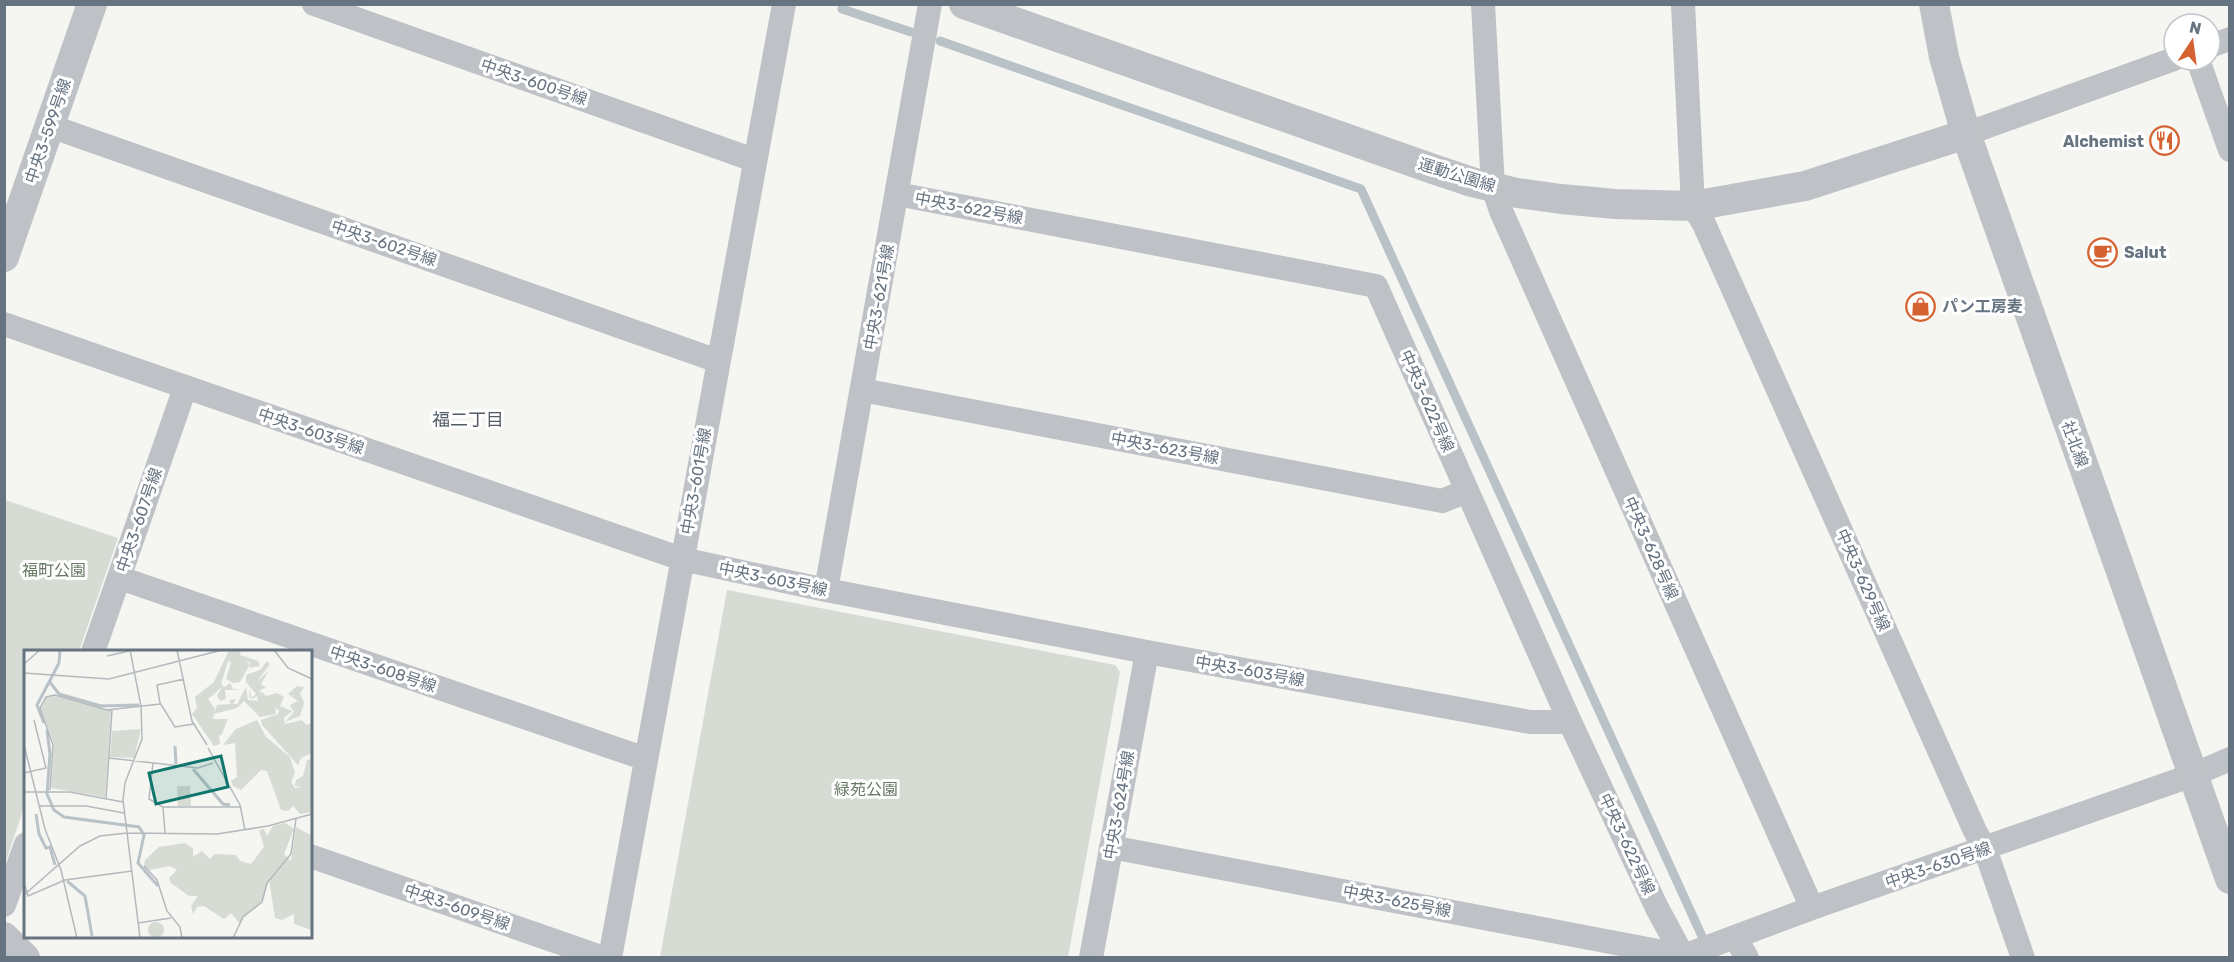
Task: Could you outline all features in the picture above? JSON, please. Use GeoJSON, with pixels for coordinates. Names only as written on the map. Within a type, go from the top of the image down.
{"type":"FeatureCollection","features":[{"type":"Feature","properties":{"kind":"street","name":"中央3-599号線"},"geometry":{"type":"LineString","coordinates":[[4,257],[93,4]]}},
{"type":"Feature","properties":{"kind":"street","name":"中央3-600号線"},"geometry":{"type":"LineString","coordinates":[[315,4],[754,160]]}},
{"type":"Feature","properties":{"kind":"street","name":"中央3-601号線"},"geometry":{"type":"LineString","coordinates":[[610,957],[784,4]]}},
{"type":"Feature","properties":{"kind":"street","name":"中央3-621号線"},"geometry":{"type":"LineString","coordinates":[[826,590],[930,4]]}},
{"type":"Feature","properties":{"kind":"street","name":"運動公園線"},"geometry":{"type":"LineString","coordinates":[[964,4],[1433,169],[1493,187],[1561,199],[1614,204],[1693,206],[1805,186],[1966,134]]}},
{"type":"Feature","properties":{"kind":"street","name":"中央3-628号線"},"geometry":{"type":"LineString","coordinates":[[1483,4],[1493,187],[1505,222],[1812,908]]}},
{"type":"Feature","properties":{"kind":"street"},"geometry":{"type":"LineString","coordinates":[[1683,4],[1693,206]]}},
{"type":"Feature","properties":{"kind":"street","name":"社北線"},"geometry":{"type":"LineString","coordinates":[[1934,4],[1944,57],[1966,134],[2229,879]]}},
{"type":"Feature","properties":{"kind":"street"},"geometry":{"type":"LineString","coordinates":[[1966,134],[2162,63]]}},
{"type":"Feature","properties":{"kind":"street"},"geometry":{"type":"LineString","coordinates":[[2202,72],[2229,150]]}},
{"type":"Feature","properties":{"kind":"street","name":"中央3-602号線"},"geometry":{"type":"LineString","coordinates":[[50,126],[718,361]]}},
{"type":"Feature","properties":{"kind":"street","name":"中央3-622号線"},"geometry":{"type":"LineString","coordinates":[[897,194],[1376,286],[1570,722],[1657,908],[1688,955]]}},
{"type":"Feature","properties":{"kind":"street","name":"中央3-629号線"},"geometry":{"type":"LineString","coordinates":[[1693,206],[1704,224],[1985,849],[2023,957]]}},
{"type":"Feature","properties":{"kind":"street","name":"中央3-603号線"},"geometry":{"type":"LineString","coordinates":[[4,324],[682,559],[826,590],[1147,652],[1530,722],[1570,722]]}},
{"type":"Feature","properties":{"kind":"street","name":"中央3-607号線"},"geometry":{"type":"LineString","coordinates":[[93,650],[184,388]]}},
{"type":"Feature","properties":{"kind":"street","name":"中央3-623号線"},"geometry":{"type":"LineString","coordinates":[[862,390],[1442,501],[1467,491]]}},
{"type":"Feature","properties":{"kind":"street","name":"中央3-608号線"},"geometry":{"type":"LineString","coordinates":[[120,578],[646,759]]}},
{"type":"Feature","properties":{"kind":"street","name":"中央3-624号線"},"geometry":{"type":"LineString","coordinates":[[1091,957],[1147,652]]}},
{"type":"Feature","properties":{"kind":"street","name":"中央3-630号線"},"geometry":{"type":"LineString","coordinates":[[1688,955],[1812,908],[2193,775],[2229,759]]}},
{"type":"Feature","properties":{"kind":"street","name":"中央3-625号線"},"geometry":{"type":"LineString","coordinates":[[1111,847],[1688,955]]}},
{"type":"Feature","properties":{"kind":"street"},"geometry":{"type":"LineString","coordinates":[[4,905],[24,850]]}},
{"type":"Feature","properties":{"kind":"street","name":"中央3-609号線"},"geometry":{"type":"LineString","coordinates":[[312,857],[604,957]]}},
{"type":"Feature","properties":{"kind":"street"},"geometry":{"type":"LineString","coordinates":[[4,938],[25,957]]}},
{"type":"Feature","properties":{"kind":"street"},"geometry":{"type":"LineString","coordinates":[[1728,939],[1747,957]]}},
{"type":"Feature","properties":{"kind":"green space","name":"福町公園"},"geometry":{"type":"Polygon","coordinates":[[[5,500],[118,538],[79,650],[24,650],[24,807],[5,864],[5,500]]]}},
{"type":"Feature","properties":{"kind":"green space","name":"緑苑公園"},"geometry":{"type":"Polygon","coordinates":[[[727,590],[1115,665],[1120,672],[1068,957],[660,957],[727,590]]]}},
{"type":"Feature","properties":{"kind":"waterway"},"geometry":{"type":"LineString","coordinates":[[843,4],[842,9],[911,32]]}},
{"type":"Feature","properties":{"kind":"waterway"},"geometry":{"type":"LineString","coordinates":[[940,41],[1361,189],[1706,945]]}},
{"type":"Feature","properties":{"kind":"place","name":"Alchemist"},"geometry":{"type":"Point","coordinates":[2165,141]}},
{"type":"Feature","properties":{"kind":"place","name":"Salut"},"geometry":{"type":"Point","coordinates":[2103,252]}},
{"type":"Feature","properties":{"kind":"place","name":"パン工房麦"},"geometry":{"type":"Point","coordinates":[1921,306]}},
{"type":"Feature","properties":{"kind":"district","name":"福二丁目"},"geometry":{"type":"Point","coordinates":[468,420]}}]}
